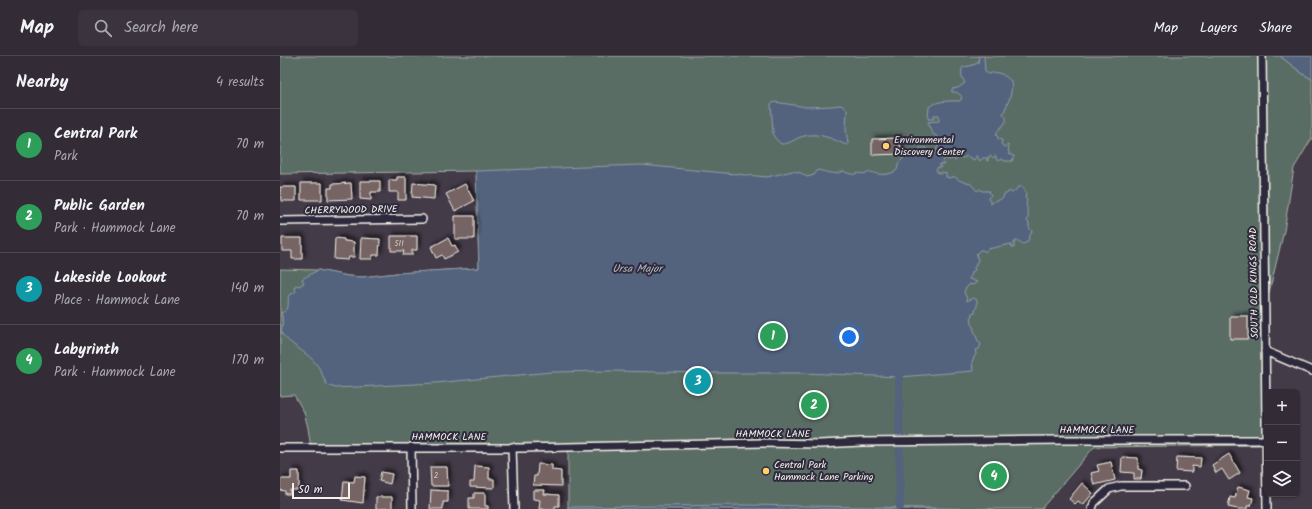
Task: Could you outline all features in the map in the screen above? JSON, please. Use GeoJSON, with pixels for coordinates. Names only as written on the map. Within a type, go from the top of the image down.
{"type":"FeatureCollection","features":[{"type":"Feature","properties":{"kind":"street","name":"SOUTH OLD KINGS ROAD"},"geometry":{"type":"LineString","coordinates":[[1262,56],[1266,425]]}},
{"type":"Feature","properties":{"kind":"street","name":"CHERRYWOOD DRIVE"},"geometry":{"type":"LineString","coordinates":[[280,221],[422,219]]}},
{"type":"Feature","properties":{"kind":"street"},"geometry":{"type":"LineString","coordinates":[[1265,351],[1312,371]]}},
{"type":"Feature","properties":{"kind":"street","name":"HAMMOCK LANE"},"geometry":{"type":"LineString","coordinates":[[280,448],[512,447],[762,443],[820,444],[861,442],[1064,440],[1264,440]]}},
{"type":"Feature","properties":{"kind":"street"},"geometry":{"type":"LineString","coordinates":[[512,447],[514,509]]}},
{"type":"Feature","properties":{"kind":"street"},"geometry":{"type":"LineString","coordinates":[[411,448],[412,509]]}},
{"type":"Feature","properties":{"kind":"street","name":"SOUTH OLD KINGS ROAD"},"geometry":{"type":"LineString","coordinates":[[1266,461],[1267,509]]}},
{"type":"Feature","properties":{"kind":"street"},"geometry":{"type":"LineString","coordinates":[[1092,509],[1094,503],[1109,490],[1121,486],[1185,486]]}},
{"type":"Feature","properties":{"kind":"green space"},"geometry":{"type":"Polygon","coordinates":[[[280,56],[1262,56],[1266,389],[1264,389],[1264,445],[1094,447],[1041,509],[568,509],[568,447],[311,448],[304,412],[294,395],[280,396],[280,269],[318,270],[348,276],[362,277],[397,273],[479,268],[476,171],[280,174],[280,56]]]}},
{"type":"Feature","properties":{"kind":"green space"},"geometry":{"type":"Polygon","coordinates":[[[1266,56],[1280,56],[1312,79],[1312,138],[1294,168],[1284,231],[1269,293],[1266,56]]]}},
{"type":"Feature","properties":{"kind":"water","name":"Ursa Major"},"geometry":{"type":"Polygon","coordinates":[[[979,56],[984,56],[985,72],[989,74],[1001,74],[1011,81],[1011,94],[1003,114],[1006,117],[1006,122],[996,135],[998,139],[1002,140],[1001,144],[1003,146],[1005,147],[1008,145],[1009,154],[1014,156],[1012,161],[1005,161],[1001,159],[998,161],[996,156],[993,158],[991,156],[988,157],[988,161],[987,158],[983,158],[980,161],[977,155],[974,160],[967,156],[963,158],[958,157],[955,161],[953,159],[948,160],[945,158],[943,161],[944,164],[940,164],[939,165],[941,167],[938,167],[936,170],[941,174],[942,172],[946,173],[946,177],[955,177],[961,181],[971,184],[977,191],[980,189],[982,191],[990,191],[989,192],[991,195],[988,198],[991,204],[1003,198],[1004,194],[1007,194],[1009,191],[1012,193],[1018,187],[1023,187],[1026,193],[1025,198],[1027,200],[1027,221],[1029,223],[1029,228],[1032,231],[1027,242],[1023,244],[1017,240],[1014,242],[1014,248],[1011,244],[988,249],[985,252],[980,250],[976,254],[978,260],[974,268],[975,270],[972,272],[969,279],[977,282],[973,285],[970,284],[965,289],[964,293],[967,301],[973,298],[977,300],[977,307],[975,312],[972,313],[971,321],[978,342],[981,344],[979,349],[975,350],[976,354],[972,361],[973,371],[899,377],[804,373],[611,371],[551,372],[435,383],[336,388],[327,385],[315,363],[282,334],[283,319],[281,313],[287,309],[289,295],[296,291],[294,288],[296,285],[299,286],[304,283],[302,279],[318,270],[348,276],[362,277],[397,273],[479,268],[476,171],[641,165],[767,177],[793,171],[801,173],[807,177],[814,175],[818,170],[827,173],[843,171],[852,174],[871,172],[877,174],[888,174],[897,170],[899,162],[903,159],[904,150],[913,152],[918,151],[920,148],[926,148],[926,153],[936,154],[939,138],[932,133],[928,122],[939,121],[939,115],[934,115],[934,119],[928,119],[929,107],[940,102],[960,101],[962,98],[961,96],[958,93],[952,92],[952,89],[958,88],[965,83],[962,75],[963,67],[978,63],[979,56]]]}},
{"type":"Feature","properties":{"kind":"water"},"geometry":{"type":"Polygon","coordinates":[[[1280,56],[1312,56],[1312,79],[1303,74],[1280,56]]]}},
{"type":"Feature","properties":{"kind":"water"},"geometry":{"type":"Polygon","coordinates":[[[775,102],[806,107],[844,106],[847,110],[846,129],[848,144],[846,145],[826,137],[810,135],[781,144],[774,137],[773,132],[771,104],[775,102]]]}},
{"type":"Feature","properties":{"kind":"water"},"geometry":{"type":"Polygon","coordinates":[[[746,505],[992,509],[568,509],[568,507],[746,505]]]}},
{"type":"Feature","properties":{"kind":"building","name":"Environmental Discovery Center"},"geometry":{"type":"Polygon","coordinates":[[[900,138],[901,154],[872,155],[872,139],[900,138]]]}},
{"type":"Feature","properties":{"kind":"building"},"geometry":{"type":"Polygon","coordinates":[[[397,177],[406,177],[406,200],[398,200],[398,192],[389,192],[389,180],[397,180],[397,177]]]}},
{"type":"Feature","properties":{"kind":"building"},"geometry":{"type":"Polygon","coordinates":[[[360,181],[380,181],[380,192],[371,192],[371,200],[360,199],[360,181]]]}},
{"type":"Feature","properties":{"kind":"building"},"geometry":{"type":"Polygon","coordinates":[[[301,183],[322,183],[322,200],[301,200],[301,183]]]}},
{"type":"Feature","properties":{"kind":"building"},"geometry":{"type":"Polygon","coordinates":[[[351,183],[352,199],[328,200],[328,188],[332,188],[332,184],[351,183]]]}},
{"type":"Feature","properties":{"kind":"building"},"geometry":{"type":"Polygon","coordinates":[[[413,183],[435,185],[434,199],[412,197],[413,183]]]}},
{"type":"Feature","properties":{"kind":"building"},"geometry":{"type":"Polygon","coordinates":[[[465,184],[474,201],[455,211],[446,194],[465,184]]]}},
{"type":"Feature","properties":{"kind":"building"},"geometry":{"type":"Polygon","coordinates":[[[280,187],[296,187],[296,201],[281,201],[280,187]]]}},
{"type":"Feature","properties":{"kind":"building"},"geometry":{"type":"Polygon","coordinates":[[[455,216],[474,216],[474,239],[455,239],[455,216]]]}},
{"type":"Feature","properties":{"kind":"building"},"geometry":{"type":"Polygon","coordinates":[[[391,236],[417,236],[417,250],[412,250],[412,255],[403,255],[404,251],[391,251],[391,236]]]}},
{"type":"Feature","properties":{"kind":"building"},"geometry":{"type":"Polygon","coordinates":[[[282,238],[302,238],[302,259],[292,259],[292,251],[282,251],[282,238]]]}},
{"type":"Feature","properties":{"kind":"building"},"geometry":{"type":"Polygon","coordinates":[[[335,238],[354,242],[354,257],[349,257],[348,260],[334,259],[335,238]]]}},
{"type":"Feature","properties":{"kind":"building"},"geometry":{"type":"Polygon","coordinates":[[[361,238],[380,239],[379,255],[373,255],[372,259],[360,259],[361,238]]]}},
{"type":"Feature","properties":{"kind":"building"},"geometry":{"type":"Polygon","coordinates":[[[448,238],[452,246],[455,245],[458,252],[444,259],[442,255],[436,258],[431,247],[448,238]]]}},
{"type":"Feature","properties":{"kind":"building"},"geometry":{"type":"Polygon","coordinates":[[[1230,316],[1248,316],[1248,339],[1230,339],[1230,316]]]}},
{"type":"Feature","properties":{"kind":"building"},"geometry":{"type":"Polygon","coordinates":[[[1229,454],[1240,473],[1229,480],[1222,469],[1216,473],[1212,465],[1229,454]]]}},
{"type":"Feature","properties":{"kind":"building"},"geometry":{"type":"Polygon","coordinates":[[[1122,457],[1138,458],[1138,469],[1142,470],[1141,479],[1134,479],[1134,473],[1121,472],[1122,457]]]}},
{"type":"Feature","properties":{"kind":"building"},"geometry":{"type":"Polygon","coordinates":[[[1177,457],[1201,458],[1200,467],[1192,466],[1192,472],[1176,471],[1177,457]]]}},
{"type":"Feature","properties":{"kind":"building"},"geometry":{"type":"Polygon","coordinates":[[[1111,462],[1115,480],[1094,485],[1091,473],[1099,471],[1097,465],[1111,462]]]}},
{"type":"Feature","properties":{"kind":"building"},"geometry":{"type":"Polygon","coordinates":[[[538,464],[552,465],[552,470],[561,471],[561,486],[533,485],[534,476],[537,476],[538,464]]]}},
{"type":"Feature","properties":{"kind":"building"},"geometry":{"type":"Polygon","coordinates":[[[475,466],[489,467],[489,479],[494,479],[494,488],[470,487],[470,482],[474,482],[475,466]]]}},
{"type":"Feature","properties":{"kind":"building"},"geometry":{"type":"Polygon","coordinates":[[[430,467],[447,467],[448,486],[431,486],[430,467]]]}},
{"type":"Feature","properties":{"kind":"building"},"geometry":{"type":"Polygon","coordinates":[[[291,471],[299,471],[299,490],[290,490],[290,494],[285,494],[285,491],[280,490],[280,479],[291,479],[291,471]]]}},
{"type":"Feature","properties":{"kind":"building"},"geometry":{"type":"Polygon","coordinates":[[[381,472],[392,474],[390,484],[379,481],[381,472]]]}},
{"type":"Feature","properties":{"kind":"building"},"geometry":{"type":"Polygon","coordinates":[[[355,476],[365,477],[363,503],[342,500],[344,481],[354,482],[355,476]]]}},
{"type":"Feature","properties":{"kind":"building"},"geometry":{"type":"Polygon","coordinates":[[[1082,483],[1093,493],[1083,505],[1078,501],[1075,504],[1069,499],[1082,483]]]}},
{"type":"Feature","properties":{"kind":"building"},"geometry":{"type":"Polygon","coordinates":[[[1238,487],[1250,490],[1248,497],[1253,498],[1251,506],[1247,506],[1247,509],[1228,507],[1230,497],[1235,498],[1238,487]]]}},
{"type":"Feature","properties":{"kind":"building"},"geometry":{"type":"Polygon","coordinates":[[[431,490],[448,491],[448,502],[443,502],[443,509],[430,509],[431,490]]]}},
{"type":"Feature","properties":{"kind":"building"},"geometry":{"type":"Polygon","coordinates":[[[533,490],[545,490],[544,494],[559,495],[559,506],[555,506],[555,509],[539,509],[540,500],[533,499],[533,490]]]}},
{"type":"Feature","properties":{"kind":"building"},"geometry":{"type":"Polygon","coordinates":[[[474,493],[485,493],[485,506],[488,506],[488,509],[469,509],[469,498],[474,498],[474,493]]]}},
{"type":"Feature","properties":{"kind":"building"},"geometry":{"type":"Polygon","coordinates":[[[376,497],[392,497],[392,508],[376,509],[376,497]]]}},
{"type":"Feature","properties":{"kind":"waterway"},"geometry":{"type":"LineString","coordinates":[[899,377],[900,507]]}},
{"type":"Feature","properties":{"kind":"place","name":"Environmental Discovery Center"},"geometry":{"type":"Point","coordinates":[886,146]}},
{"type":"Feature","properties":{"kind":"place","name":"Central Park"},"geometry":{"type":"Point","coordinates":[773,336]}},
{"type":"Feature","properties":{"kind":"place","name":"Lakeside Lookout"},"geometry":{"type":"Point","coordinates":[698,381]}},
{"type":"Feature","properties":{"kind":"place","name":"Public Garden"},"geometry":{"type":"Point","coordinates":[814,405]}},
{"type":"Feature","properties":{"kind":"place","name":"Central Park Hammock Lane Parking"},"geometry":{"type":"Point","coordinates":[766,471]}},
{"type":"Feature","properties":{"kind":"place","name":"Labyrinth"},"geometry":{"type":"Point","coordinates":[994,476]}}]}
